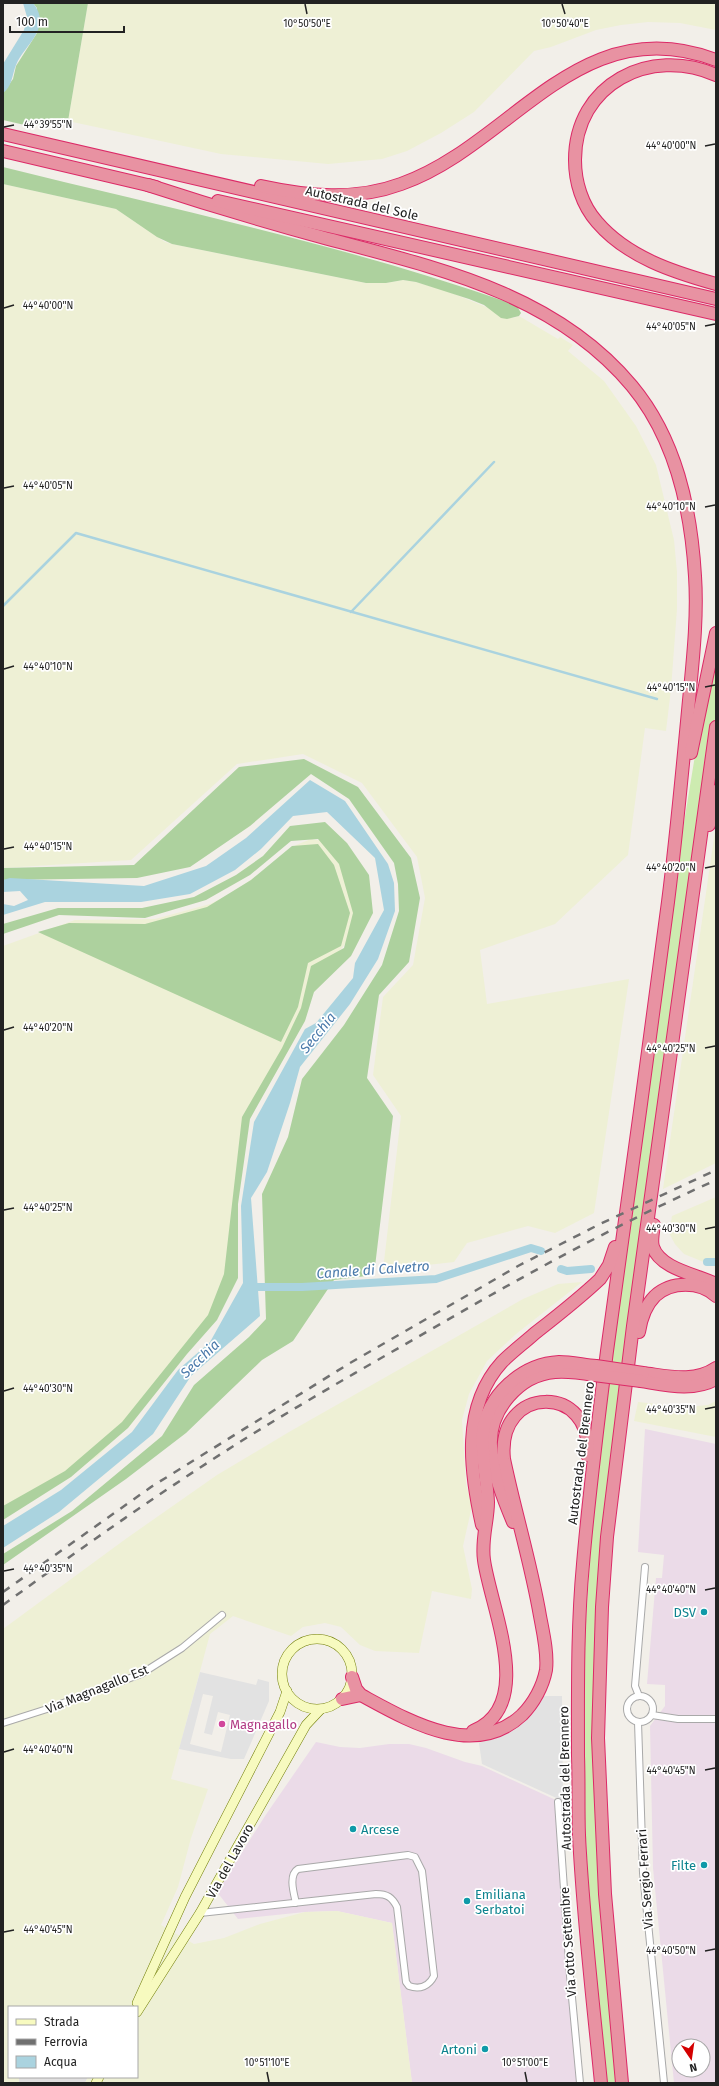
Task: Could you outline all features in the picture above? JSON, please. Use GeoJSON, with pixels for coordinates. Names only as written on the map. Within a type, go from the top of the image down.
{"type":"FeatureCollection","features":[{"type":"Feature","properties":{"kind":"highway"},"geometry":{"type":"LineString","coordinates":[[189,178],[253,184],[316,195],[336,196],[385,189],[414,179],[438,168],[560,79],[598,60],[628,52],[662,50],[693,53],[716,60]]}},
{"type":"Feature","properties":{"kind":"highway"},"geometry":{"type":"LineString","coordinates":[[716,75],[694,67],[665,64],[638,69],[616,80],[598,98],[585,116],[577,140],[575,164],[579,190],[587,208],[603,229],[620,243],[658,265],[716,284]]}},
{"type":"Feature","properties":{"kind":"highway","name":"Autostrada del Sole"},"geometry":{"type":"LineString","coordinates":[[3,134],[716,299]]}},
{"type":"Feature","properties":{"kind":"highway"},"geometry":{"type":"LineString","coordinates":[[3,151],[716,314]]}},
{"type":"Feature","properties":{"kind":"highway"},"geometry":{"type":"LineString","coordinates":[[148,185],[240,215],[431,267],[499,291],[548,315],[574,333],[599,353],[632,386],[650,412],[672,455],[685,501],[694,562],[696,594],[692,660],[677,829]]}},
{"type":"Feature","properties":{"kind":"highway"},"geometry":{"type":"LineString","coordinates":[[677,829],[716,633]]}},
{"type":"Feature","properties":{"kind":"highway"},"geometry":{"type":"LineString","coordinates":[[622,2083],[605,1894],[598,1738],[605,1560],[617,1443],[716,727]]}},
{"type":"Feature","properties":{"kind":"highway"},"geometry":{"type":"LineString","coordinates":[[689,916],[716,791]]}},
{"type":"Feature","properties":{"kind":"highway","name":"Autostrada del Brennero"},"geometry":{"type":"LineString","coordinates":[[600,2083],[579,1833],[577,1684],[582,1568],[597,1433],[635,1138],[658,983],[677,829]]}},
{"type":"Feature","properties":{"kind":"highway"},"geometry":{"type":"LineString","coordinates":[[484,1532],[476,1494],[472,1453],[472,1428],[479,1400],[490,1377],[503,1361],[589,1289],[606,1270],[614,1250],[622,1194],[635,1138]]}},
{"type":"Feature","properties":{"kind":"highway"},"geometry":{"type":"LineString","coordinates":[[656,1158],[661,1175],[654,1221],[653,1246],[658,1256],[674,1267],[716,1284]]}},
{"type":"Feature","properties":{"kind":"highway"},"geometry":{"type":"LineString","coordinates":[[617,1443],[628,1409],[639,1329],[646,1308],[656,1296],[674,1286],[686,1284],[698,1286],[716,1296]]}},
{"type":"Feature","properties":{"kind":"highway"},"geometry":{"type":"LineString","coordinates":[[455,1735],[470,1733],[484,1727],[490,1722],[504,1696],[508,1678],[503,1644],[484,1560],[484,1532],[488,1504],[483,1433],[488,1415],[496,1399],[513,1380],[527,1371],[539,1366],[560,1362],[687,1387],[706,1384],[716,1379]]}},
{"type":"Feature","properties":{"kind":"highway"},"geometry":{"type":"LineString","coordinates":[[642,1377],[690,1378],[702,1376],[716,1368]]}},
{"type":"Feature","properties":{"kind":"highway"},"geometry":{"type":"LineString","coordinates":[[526,1552],[500,1491],[491,1445],[496,1419],[501,1408],[515,1390],[538,1376],[562,1372],[595,1370]]}},
{"type":"Feature","properties":{"kind":"highway"},"geometry":{"type":"LineString","coordinates":[[352,1677],[356,1689],[361,1695],[414,1722],[441,1733],[475,1736],[495,1731],[513,1723],[527,1710],[541,1686],[546,1669],[544,1635],[504,1459],[504,1438],[509,1423],[522,1409],[541,1402],[556,1403],[572,1410],[579,1418],[585,1430],[588,1442],[579,1537],[582,1568]]}},
{"type":"Feature","properties":{"kind":"highway"},"geometry":{"type":"LineString","coordinates":[[342,1699],[361,1695]]}},
{"type":"Feature","properties":{"kind":"main road","name":"Via del Lavoro"},"geometry":{"type":"LineString","coordinates":[[135,2006],[185,1897],[280,1712],[287,1691],[283,1678],[287,1658],[295,1648],[311,1640],[329,1641],[339,1647],[350,1661],[352,1677]]}},
{"type":"Feature","properties":{"kind":"main road"},"geometry":{"type":"LineString","coordinates":[[342,1699],[349,1689],[352,1677]]}},
{"type":"Feature","properties":{"kind":"main road"},"geometry":{"type":"LineString","coordinates":[[287,1691],[294,1700],[304,1706],[321,1709]]}},
{"type":"Feature","properties":{"kind":"main road","name":"Via del Lavoro"},"geometry":{"type":"LineString","coordinates":[[138,2010],[200,1913],[306,1725],[321,1709],[330,1707],[342,1699]]}},
{"type":"Feature","properties":{"kind":"street"},"geometry":{"type":"LineString","coordinates":[[639,1696],[635,1686],[645,1567]]}},
{"type":"Feature","properties":{"kind":"street","name":"Via Magnagallo Est"},"geometry":{"type":"LineString","coordinates":[[3,1723],[47,1709],[141,1674],[182,1648],[222,1615]]}},
{"type":"Feature","properties":{"kind":"street"},"geometry":{"type":"LineString","coordinates":[[639,1696],[650,1700],[653,1708],[652,1715],[646,1721],[638,1722],[630,1718],[627,1710],[631,1699],[639,1696]]}},
{"type":"Feature","properties":{"kind":"street"},"geometry":{"type":"LineString","coordinates":[[652,1715],[678,1719],[716,1720]]}},
{"type":"Feature","properties":{"kind":"street","name":"Via Sergio Ferrari"},"geometry":{"type":"LineString","coordinates":[[638,1722],[643,1873],[664,2083]]}},
{"type":"Feature","properties":{"kind":"street","name":"Via otto Settembre"},"geometry":{"type":"LineString","coordinates":[[558,1802],[570,1976],[580,2083]]}},
{"type":"Feature","properties":{"kind":"street"},"geometry":{"type":"LineString","coordinates":[[200,1913],[296,1904],[376,1894],[390,1896],[396,1907],[406,1982],[409,1986],[414,1988],[426,1986],[434,1976],[422,1871],[415,1857],[408,1855],[298,1869],[293,1874],[296,1904]]}},
{"type":"Feature","properties":{"kind":"shaded area"},"geometry":{"type":"Polygon","coordinates":[[[645,1429],[716,1444],[716,2083],[674,2083],[674,2078],[711,2078],[711,2038],[671,2038],[671,2052],[653,1868],[650,1726],[665,1706],[665,1685],[647,1684],[656,1578],[662,1578],[664,1555],[638,1552],[645,1429]]]}},
{"type":"Feature","properties":{"kind":"shaded area"},"geometry":{"type":"Polygon","coordinates":[[[200,1672],[256,1685],[258,1679],[269,1682],[269,1701],[244,1759],[231,1759],[179,1749],[200,1672]],[[203,1694],[190,1744],[221,1752],[230,1715],[218,1712],[212,1735],[204,1733],[213,1696],[203,1694]]]}},
{"type":"Feature","properties":{"kind":"shaded area"},"geometry":{"type":"Polygon","coordinates":[[[543,1696],[562,1696],[563,1801],[482,1764],[479,1743],[513,1729],[543,1696]]]}},
{"type":"Feature","properties":{"kind":"shaded area"},"geometry":{"type":"Polygon","coordinates":[[[316,1742],[340,1747],[360,1748],[389,1744],[409,1744],[426,1748],[465,1762],[482,1766],[558,1801],[579,2083],[412,2083],[392,1923],[337,1911],[305,1912],[238,1919],[217,1892],[265,1816],[316,1742]]]}},
{"type":"Feature","properties":{"kind":"shaded area"},"geometry":{"type":"Polygon","coordinates":[[[19,2078],[88,2078],[85,2083],[19,2083],[19,2078]]]}},
{"type":"Feature","properties":{"kind":"green space"},"geometry":{"type":"Polygon","coordinates":[[[33,3],[88,3],[68,121],[29,126],[3,120],[3,93],[13,79],[16,66],[37,33],[37,8],[33,3]]]}},
{"type":"Feature","properties":{"kind":"green space"},"geometry":{"type":"Polygon","coordinates":[[[88,3],[716,3],[716,30],[680,23],[648,22],[621,25],[596,30],[551,47],[534,51],[474,112],[441,133],[407,151],[382,159],[328,164],[221,154],[68,121],[88,3]]]}},
{"type":"Feature","properties":{"kind":"green space"},"geometry":{"type":"Polygon","coordinates":[[[3,167],[258,229],[385,263],[510,303],[517,306],[521,313],[519,316],[507,319],[501,318],[484,305],[416,282],[403,280],[386,283],[366,283],[172,244],[157,237],[116,209],[3,184],[3,167]]]}},
{"type":"Feature","properties":{"kind":"green space"},"geometry":{"type":"Polygon","coordinates":[[[3,184],[116,209],[165,242],[172,244],[366,283],[386,283],[403,280],[416,282],[447,291],[513,318],[519,316],[558,339],[560,337],[573,345],[568,351],[604,381],[636,426],[656,465],[674,540],[677,572],[677,609],[671,689],[666,731],[645,728],[628,855],[555,924],[480,950],[487,1004],[629,979],[594,1213],[555,1233],[528,1226],[467,1243],[454,1262],[383,1270],[401,1116],[373,1075],[383,997],[413,965],[425,898],[417,857],[362,783],[303,754],[237,764],[131,860],[3,868],[3,184]]]}},
{"type":"Feature","properties":{"kind":"green space"},"geometry":{"type":"Polygon","coordinates":[[[716,647],[716,713],[693,847],[624,1354],[597,1653],[620,2083],[606,2083],[591,1927],[584,1803],[584,1651],[594,1501],[611,1352],[678,859],[701,719],[716,647]]]}},
{"type":"Feature","properties":{"kind":"green space"},"geometry":{"type":"Polygon","coordinates":[[[304,759],[358,787],[411,858],[420,898],[409,962],[379,995],[367,1078],[393,1116],[374,1275],[334,1280],[293,1341],[262,1360],[186,1433],[126,1479],[3,1565],[3,1554],[72,1511],[162,1436],[194,1385],[249,1337],[266,1319],[262,1194],[288,1137],[302,1079],[344,1025],[382,965],[399,911],[398,884],[394,863],[349,799],[311,774],[250,826],[190,867],[137,878],[3,880],[3,868],[134,865],[239,767],[304,759]]]}},
{"type":"Feature","properties":{"kind":"green space"},"geometry":{"type":"Polygon","coordinates":[[[325,822],[347,843],[369,875],[373,913],[351,956],[314,992],[305,1021],[250,1119],[238,1204],[238,1278],[217,1320],[187,1354],[128,1428],[71,1477],[3,1520],[3,1506],[65,1471],[122,1422],[208,1315],[224,1274],[242,1117],[282,1048],[301,1008],[311,966],[344,948],[353,913],[339,864],[318,839],[291,841],[250,875],[206,900],[145,918],[59,915],[3,934],[3,924],[58,908],[142,908],[194,897],[236,875],[263,856],[290,826],[325,822]]]}},
{"type":"Feature","properties":{"kind":"green space"},"geometry":{"type":"Polygon","coordinates":[[[715,831],[716,1163],[663,1189],[715,831]]]}},
{"type":"Feature","properties":{"kind":"green space"},"geometry":{"type":"Polygon","coordinates":[[[311,839],[323,841],[356,888],[352,934],[342,948],[332,958],[321,963],[304,1016],[249,1116],[235,1220],[238,1242],[236,1266],[230,1288],[130,1423],[98,1456],[3,1516],[3,946],[75,920],[155,919],[210,904],[230,894],[278,861],[296,845],[311,839]]]}},
{"type":"Feature","properties":{"kind":"green space"},"geometry":{"type":"Polygon","coordinates":[[[318,844],[334,865],[350,913],[341,946],[308,963],[298,1007],[281,1042],[38,932],[69,923],[145,924],[207,907],[251,880],[292,846],[318,844]]]}},
{"type":"Feature","properties":{"kind":"green space"},"geometry":{"type":"Polygon","coordinates":[[[716,1197],[716,1267],[684,1254],[675,1244],[669,1233],[672,1216],[716,1197]]]}},
{"type":"Feature","properties":{"kind":"green space"},"geometry":{"type":"Polygon","coordinates":[[[582,1282],[516,1334],[487,1361],[469,1394],[462,1420],[466,1484],[472,1506],[463,1546],[472,1589],[471,1599],[432,1591],[419,1653],[375,1651],[360,1645],[341,1627],[325,1623],[303,1627],[291,1636],[233,1616],[210,1634],[171,1779],[208,1789],[191,1838],[178,1887],[161,1925],[194,1944],[224,1938],[260,1924],[305,1912],[337,1911],[392,1923],[412,2083],[85,2083],[88,2078],[138,2078],[138,2006],[8,2006],[8,2078],[19,2078],[19,2083],[3,2083],[3,1629],[127,1538],[217,1475],[289,1432],[523,1299],[558,1284],[582,1282]]]}},
{"type":"Feature","properties":{"kind":"green space"},"geometry":{"type":"Polygon","coordinates":[[[716,1401],[716,1437],[634,1421],[638,1402],[686,1407],[708,1405],[716,1401]]]}},
{"type":"Feature","properties":{"kind":"water"},"geometry":{"type":"Polygon","coordinates":[[[23,3],[33,3],[40,20],[39,28],[20,57],[10,84],[3,93],[3,64],[24,30],[27,17],[23,3]]]}},
{"type":"Feature","properties":{"kind":"water","name":"Secchia"},"geometry":{"type":"Polygon","coordinates":[[[310,780],[345,801],[388,864],[394,883],[395,911],[378,959],[350,1004],[300,1067],[290,1103],[267,1172],[251,1198],[260,1316],[191,1376],[153,1434],[59,1512],[3,1548],[3,1526],[61,1490],[132,1432],[178,1370],[210,1342],[243,1283],[241,1206],[254,1122],[305,1029],[316,1023],[353,978],[355,963],[384,910],[375,858],[327,812],[293,816],[261,849],[235,870],[190,894],[141,902],[45,902],[3,915],[3,904],[14,906],[28,900],[20,891],[3,892],[3,880],[10,878],[144,886],[206,866],[246,838],[310,780]]]}},
{"type":"Feature","properties":{"kind":"waterway"},"geometry":{"type":"LineString","coordinates":[[351,612],[494,462]]}},
{"type":"Feature","properties":{"kind":"waterway"},"geometry":{"type":"LineString","coordinates":[[3,606],[76,533],[657,699]]}},
{"type":"Feature","properties":{"kind":"waterway","name":"Canale di Calvetro"},"geometry":{"type":"LineString","coordinates":[[250,1287],[302,1287],[436,1279],[531,1248],[541,1251]]}},
{"type":"Feature","properties":{"kind":"waterway","name":"Canale di Calvetro"},"geometry":{"type":"LineString","coordinates":[[707,1262],[716,1262]]}},
{"type":"Feature","properties":{"kind":"waterway","name":"Canale di Calvetro"},"geometry":{"type":"LineString","coordinates":[[561,1269],[567,1271],[591,1269]]}},
{"type":"Feature","properties":{"kind":"railway"},"geometry":{"type":"LineString","coordinates":[[3,1592],[151,1487],[350,1363],[518,1266],[600,1224],[716,1170]]}},
{"type":"Feature","properties":{"kind":"railway"},"geometry":{"type":"LineString","coordinates":[[3,1605],[95,1539],[219,1455],[298,1406],[543,1266],[646,1213],[716,1180]]}},
{"type":"Feature","properties":{"kind":"place","name":"DSV"},"geometry":{"type":"Point","coordinates":[704,1612]}},
{"type":"Feature","properties":{"kind":"place","name":"Magnagallo"},"geometry":{"type":"Point","coordinates":[222,1724]}},
{"type":"Feature","properties":{"kind":"place","name":"Arcese"},"geometry":{"type":"Point","coordinates":[353,1829]}},
{"type":"Feature","properties":{"kind":"place","name":"Filte"},"geometry":{"type":"Point","coordinates":[704,1865]}},
{"type":"Feature","properties":{"kind":"place","name":"Emiliana Serbatoi"},"geometry":{"type":"Point","coordinates":[467,1901]}},
{"type":"Feature","properties":{"kind":"place","name":"Artoni"},"geometry":{"type":"Point","coordinates":[485,2049]}}]}
